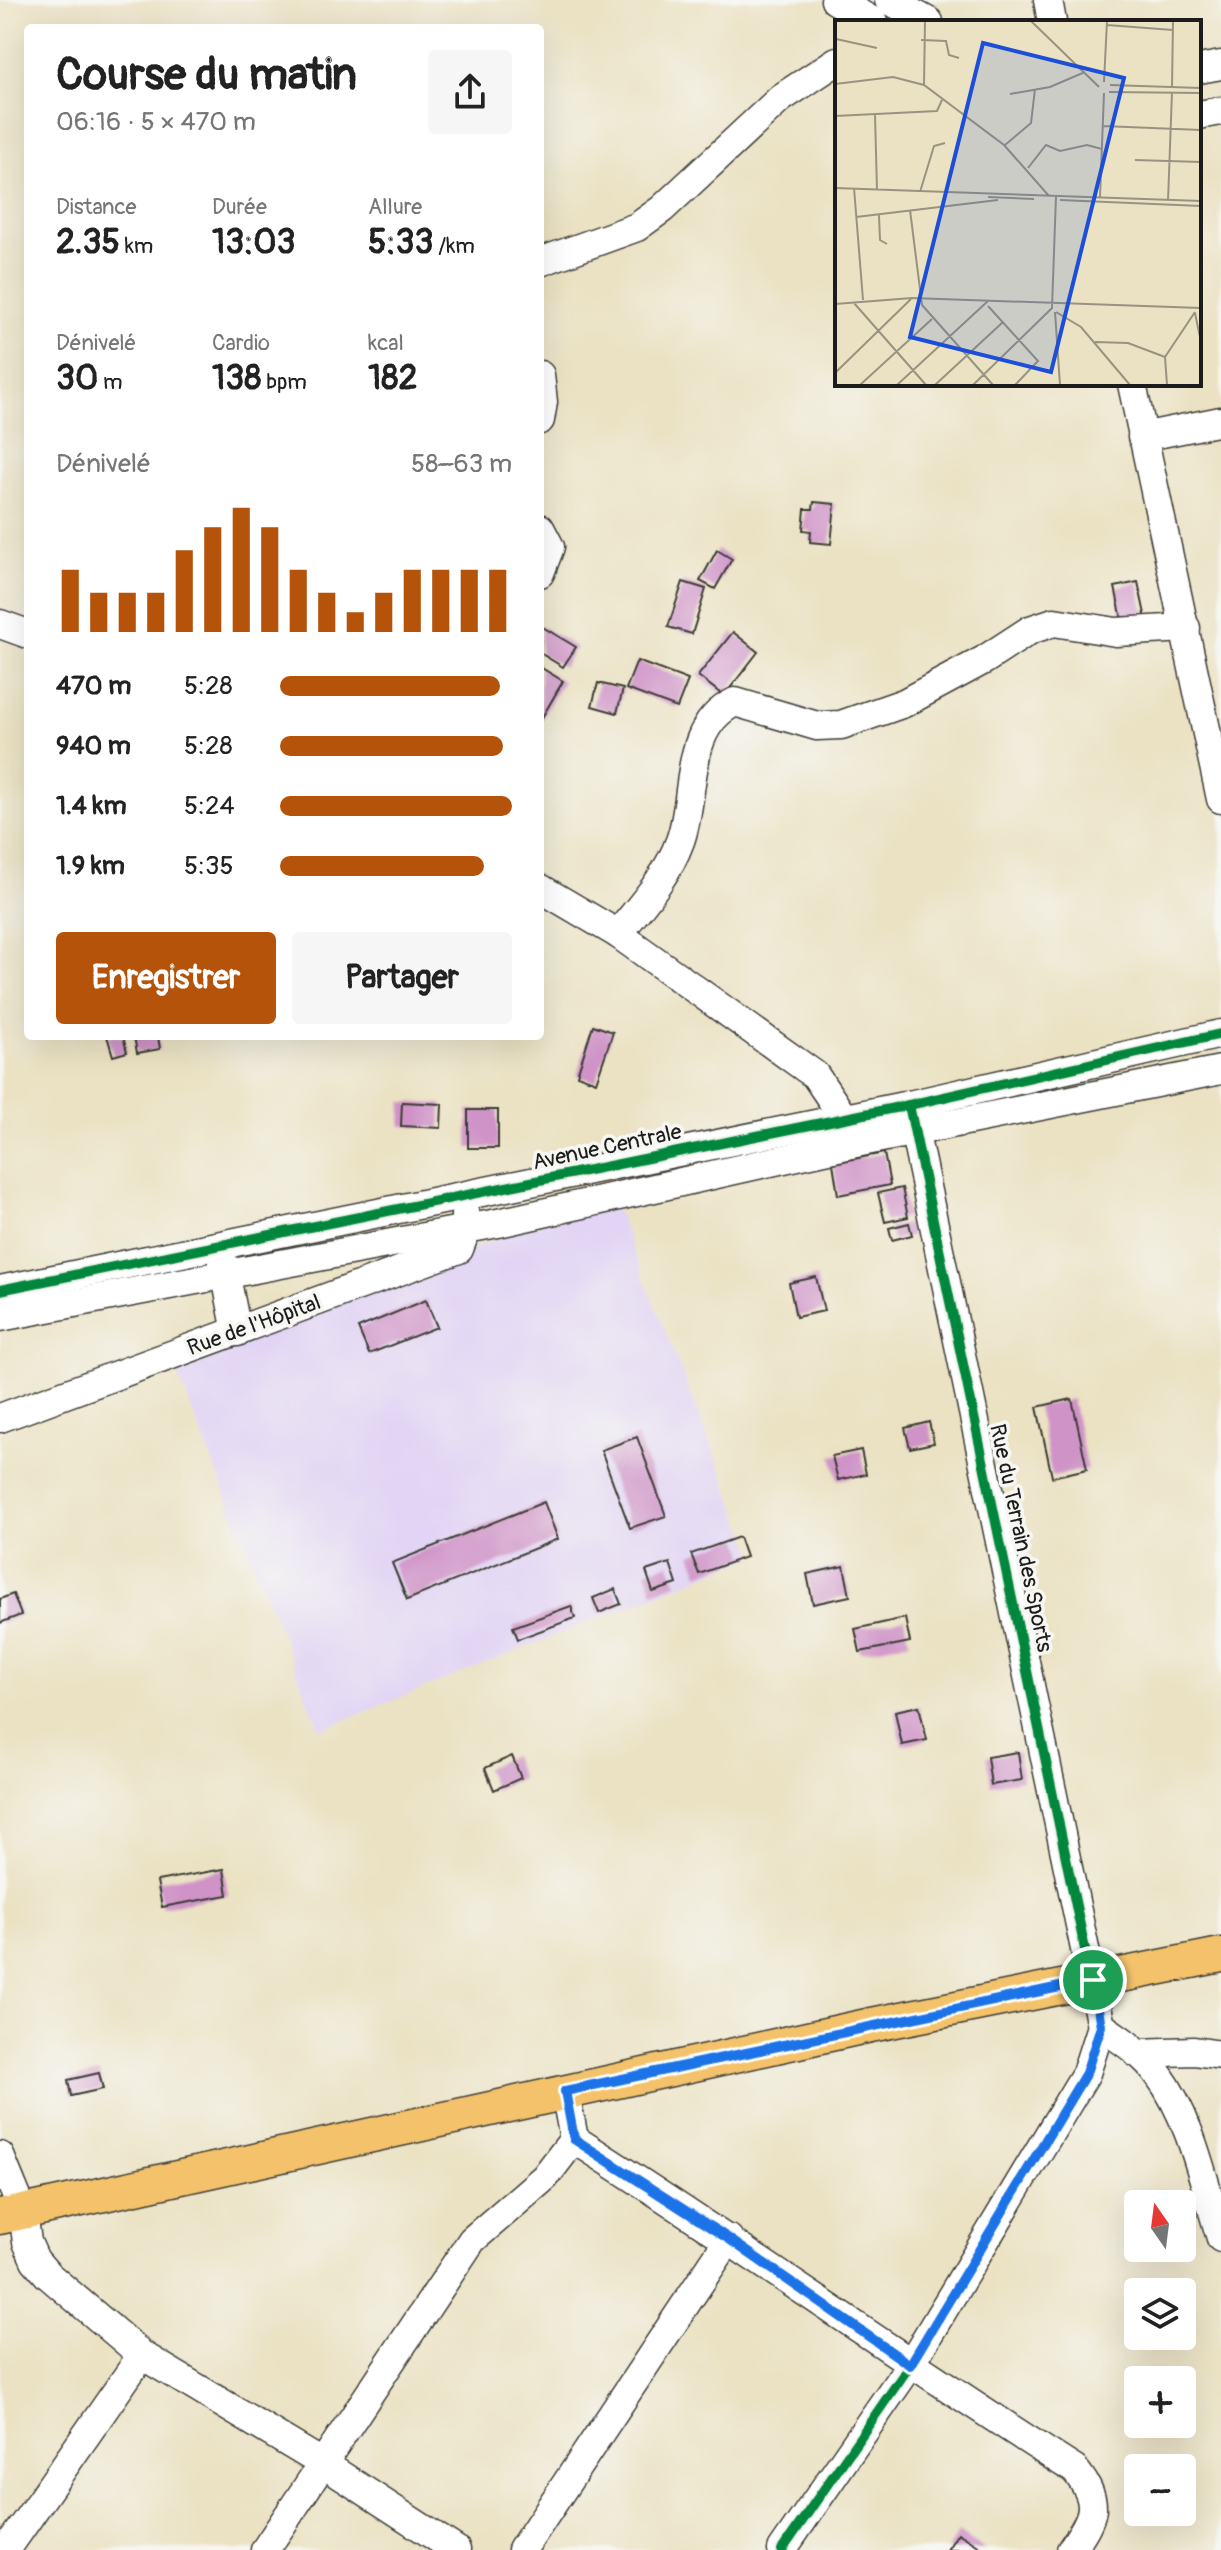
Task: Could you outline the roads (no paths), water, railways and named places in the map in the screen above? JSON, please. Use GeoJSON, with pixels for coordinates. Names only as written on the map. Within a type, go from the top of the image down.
{"type":"FeatureCollection","features":[{"type":"Feature","properties":{"kind":"main road"},"geometry":{"type":"LineString","coordinates":[[11,2215],[565,2091],[1221,1955]]}},
{"type":"Feature","properties":{"kind":"street"},"geometry":{"type":"LineString","coordinates":[[835,0],[870,20]]}},
{"type":"Feature","properties":{"kind":"street"},"geometry":{"type":"LineString","coordinates":[[889,0],[925,20]]}},
{"type":"Feature","properties":{"kind":"street"},"geometry":{"type":"LineString","coordinates":[[1048,0],[1052,20]]}},
{"type":"Feature","properties":{"kind":"street"},"geometry":{"type":"LineString","coordinates":[[544,261],[637,227],[662,209],[781,98],[835,62]]}},
{"type":"Feature","properties":{"kind":"street"},"geometry":{"type":"LineString","coordinates":[[1201,69],[1221,65]]}},
{"type":"Feature","properties":{"kind":"street"},"geometry":{"type":"LineString","coordinates":[[1201,115],[1221,111]]}},
{"type":"Feature","properties":{"kind":"street"},"geometry":{"type":"LineString","coordinates":[[1132,386],[1221,799]]}},
{"type":"Feature","properties":{"kind":"street"},"geometry":{"type":"LineString","coordinates":[[1142,437],[1221,421]]}},
{"type":"Feature","properties":{"kind":"street"},"geometry":{"type":"LineString","coordinates":[[544,536],[550,547],[544,566]]}},
{"type":"Feature","properties":{"kind":"street"},"geometry":{"type":"LineString","coordinates":[[618,934],[670,864],[681,838],[695,755],[705,729],[719,709],[735,702],[817,726],[841,725],[904,703],[984,660],[1030,630],[1054,622],[1116,632],[1186,628]]}},
{"type":"Feature","properties":{"kind":"street"},"geometry":{"type":"LineString","coordinates":[[0,624],[24,633]]}},
{"type":"Feature","properties":{"kind":"street"},"geometry":{"type":"LineString","coordinates":[[544,890],[618,934],[815,1075],[848,1131]]}},
{"type":"Feature","properties":{"kind":"street","name":"Avenue Centrale"},"geometry":{"type":"LineString","coordinates":[[911,1119],[1221,1034]]}},
{"type":"Feature","properties":{"kind":"street","name":"Avenue Centrale"},"geometry":{"type":"LineString","coordinates":[[0,1290],[462,1198],[911,1119],[1221,1070]]}},
{"type":"Feature","properties":{"kind":"street","name":"Rue du Terrain des Sports"},"geometry":{"type":"LineString","coordinates":[[911,1119],[1101,2026]]}},
{"type":"Feature","properties":{"kind":"street","name":"Avenue Centrale"},"geometry":{"type":"LineString","coordinates":[[0,1317],[467,1228],[848,1131]]}},
{"type":"Feature","properties":{"kind":"street"},"geometry":{"type":"LineString","coordinates":[[462,1198],[467,1228]]}},
{"type":"Feature","properties":{"kind":"street","name":"Rue de l'Hôpital"},"geometry":{"type":"LineString","coordinates":[[0,1418],[459,1249],[467,1228]]}},
{"type":"Feature","properties":{"kind":"street"},"geometry":{"type":"LineString","coordinates":[[219,1247],[228,1274],[237,1332]]}},
{"type":"Feature","properties":{"kind":"street"},"geometry":{"type":"LineString","coordinates":[[782,2550],[910,2365],[1086,2073],[1101,2026],[1158,2073],[1176,2104],[1221,2238]]}},
{"type":"Feature","properties":{"kind":"street"},"geometry":{"type":"LineString","coordinates":[[1137,2053],[1194,2051],[1221,2055]]}},
{"type":"Feature","properties":{"kind":"street"},"geometry":{"type":"LineString","coordinates":[[565,2091],[574,2139],[729,2239],[910,2365],[1075,2470],[1090,2489],[1094,2509],[1071,2550]]}},
{"type":"Feature","properties":{"kind":"street"},"geometry":{"type":"LineString","coordinates":[[265,2550],[472,2240],[545,2177],[574,2139]]}},
{"type":"Feature","properties":{"kind":"street"},"geometry":{"type":"LineString","coordinates":[[0,2156],[11,2215],[35,2260],[48,2275],[142,2355],[322,2463],[456,2550]]}},
{"type":"Feature","properties":{"kind":"street"},"geometry":{"type":"LineString","coordinates":[[522,2550],[729,2239]]}},
{"type":"Feature","properties":{"kind":"street"},"geometry":{"type":"LineString","coordinates":[[6,2550],[142,2355]]}}]}
